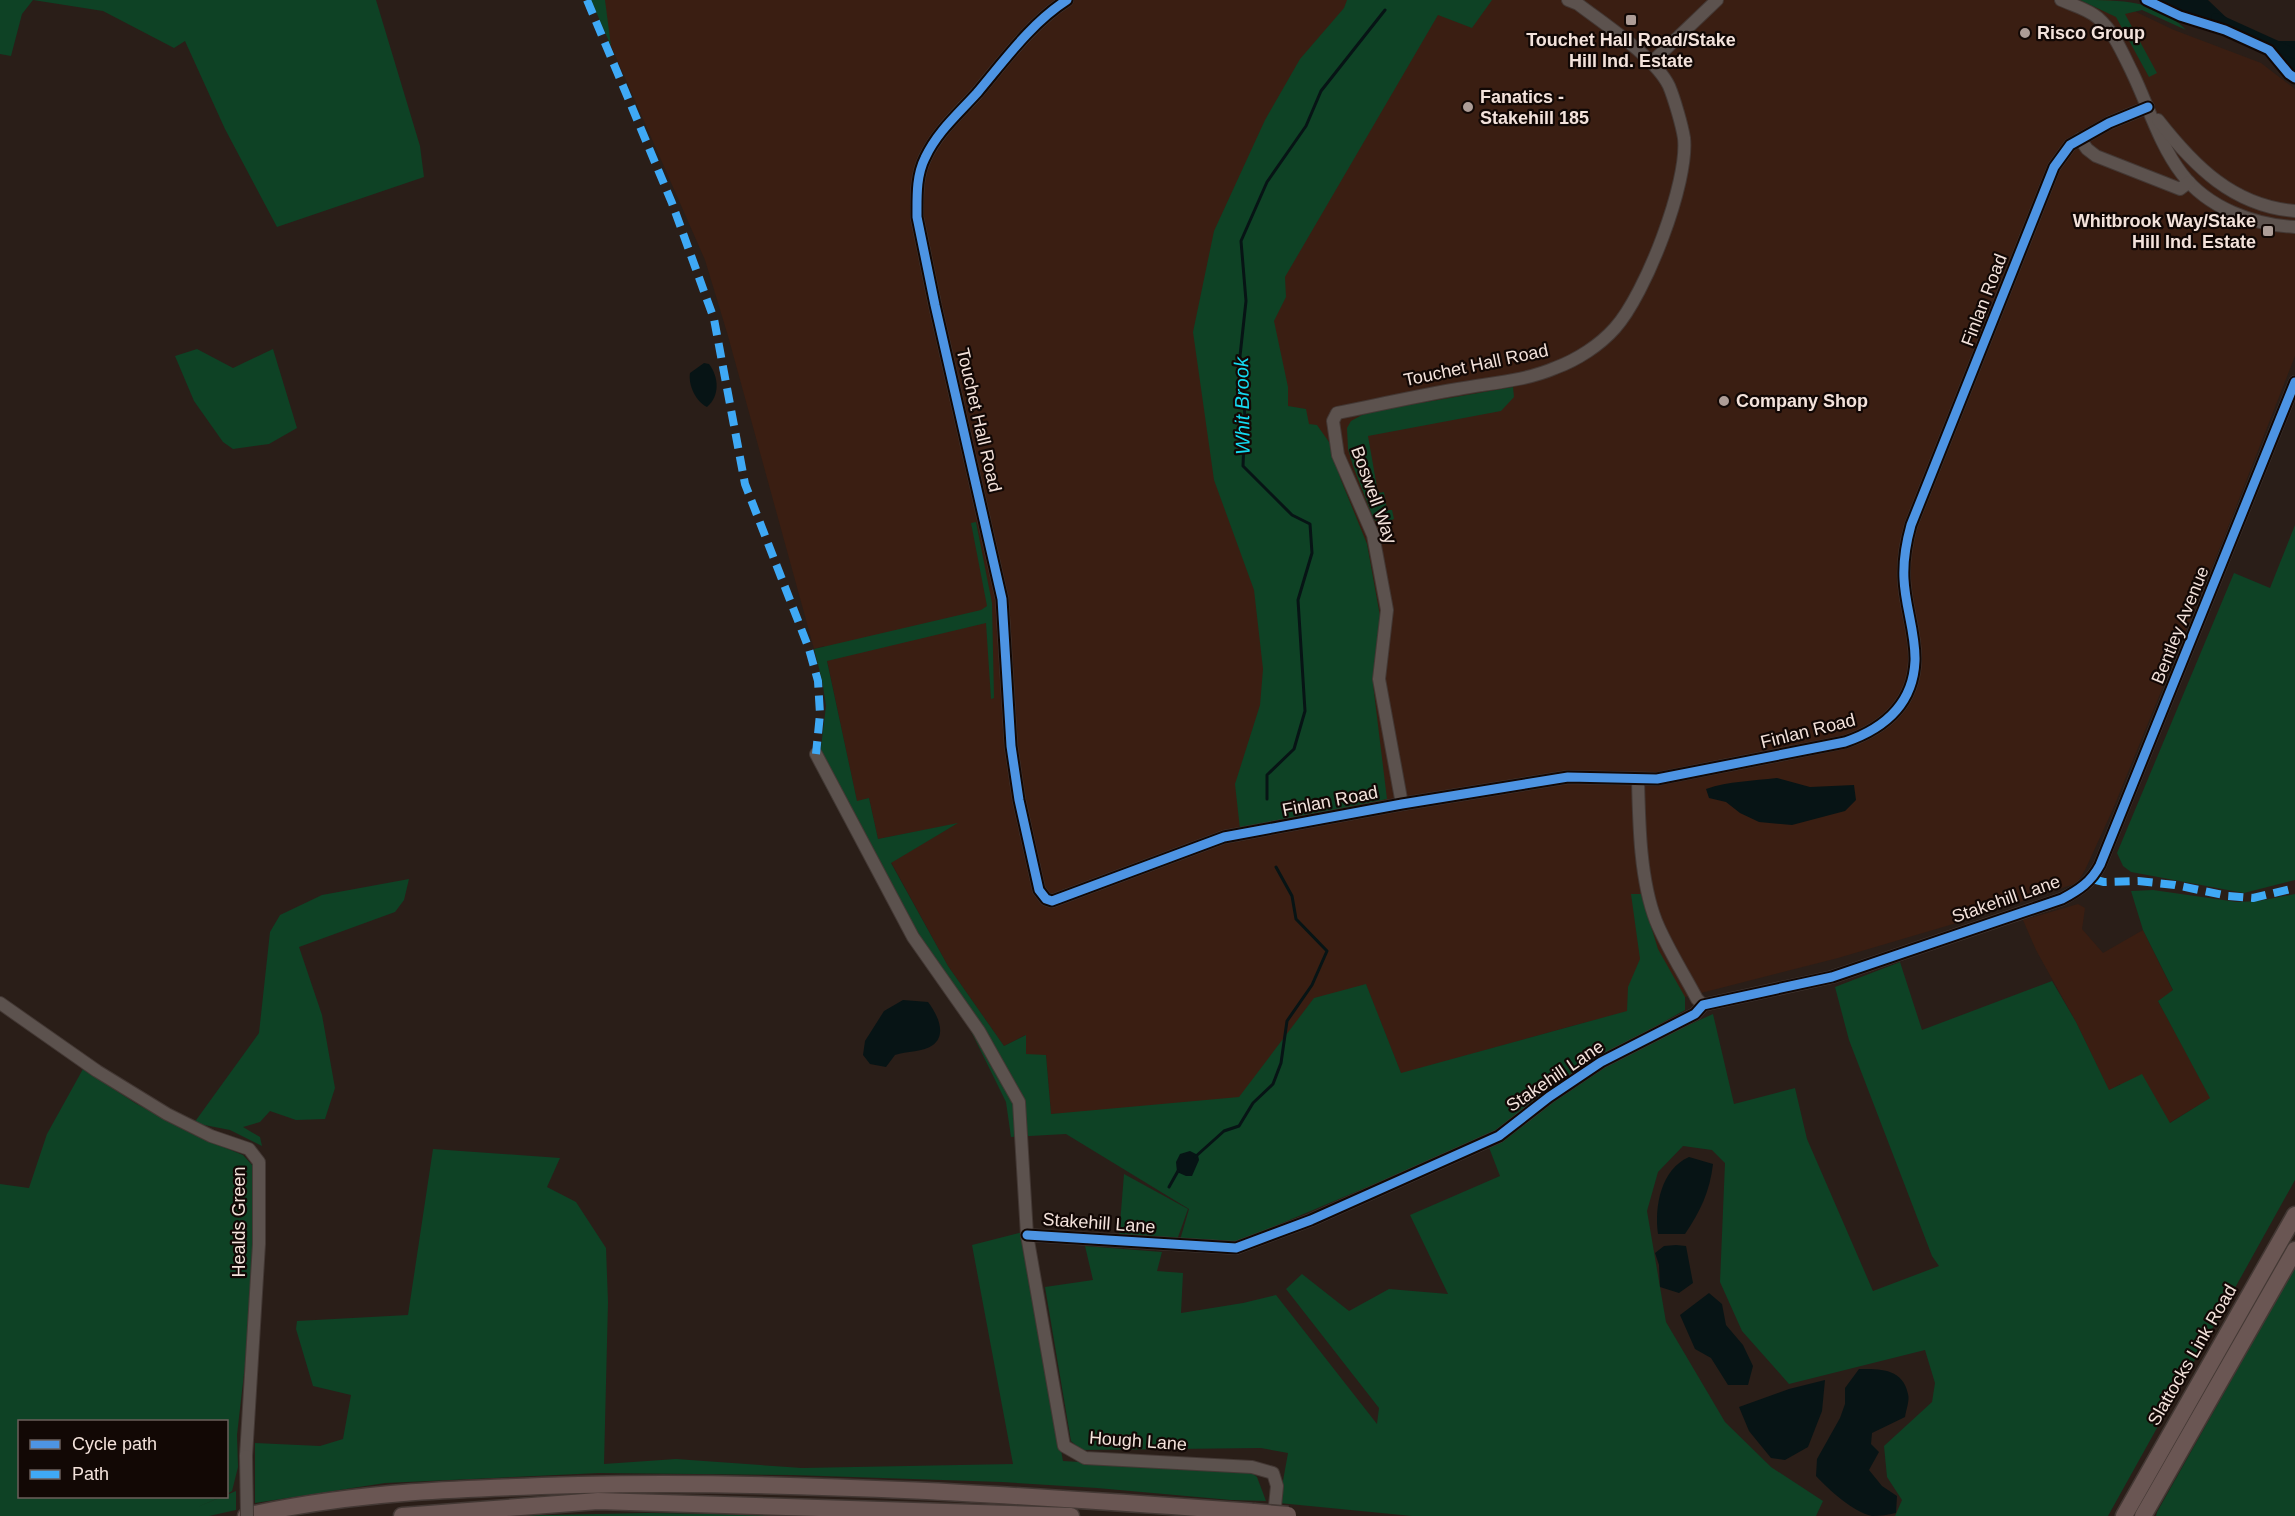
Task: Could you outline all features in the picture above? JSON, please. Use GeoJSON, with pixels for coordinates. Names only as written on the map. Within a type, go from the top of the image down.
{"type":"FeatureCollection","features":[{"type":"Feature","properties":{"kind":"highway","name":"Slattocks Link Road"},"geometry":{"type":"LineString","coordinates":[[2124,1516],[2295,1215]]}},
{"type":"Feature","properties":{"kind":"highway","name":"Slattocks Link Road"},"geometry":{"type":"LineString","coordinates":[[2143,1516],[2295,1250]]}},
{"type":"Feature","properties":{"kind":"highway"},"geometry":{"type":"LineString","coordinates":[[247,1516],[357,1496],[471,1488],[702,1484],[849,1487],[1254,1512],[1286,1516]]}},
{"type":"Feature","properties":{"kind":"highway"},"geometry":{"type":"LineString","coordinates":[[402,1516],[598,1501],[1071,1516]]}},
{"type":"Feature","properties":{"kind":"street","name":"Touchet Hall Road"},"geometry":{"type":"LineString","coordinates":[[1047,899],[1040,890],[1019,800],[1011,746],[1002,599],[935,305],[917,206],[920,169],[941,132],[1039,23],[1067,0]]}},
{"type":"Feature","properties":{"kind":"street","name":"Touchet Hall Road"},"geometry":{"type":"LineString","coordinates":[[1337,413],[1530,376],[1555,368],[1578,356],[1614,330],[1640,291],[1669,216],[1682,167],[1684,138],[1669,85],[1652,62],[1578,4],[1568,0]]}},
{"type":"Feature","properties":{"kind":"street"},"geometry":{"type":"LineString","coordinates":[[1652,62],[1717,0]]}},
{"type":"Feature","properties":{"kind":"street"},"geometry":{"type":"LineString","coordinates":[[2061,0],[2096,16],[2110,32],[2119,45],[2167,150],[2189,182],[2214,202],[2246,218],[2271,225],[2295,227]]}},
{"type":"Feature","properties":{"kind":"street","name":"Finlan Road"},"geometry":{"type":"LineString","coordinates":[[1047,899],[1052,902],[1060,900],[1224,837],[1402,804],[1568,777],[1657,779],[1845,742],[1874,730],[1894,715],[1907,692],[1915,660],[1904,579],[1905,547],[1911,525],[2054,167],[2070,145],[2109,123],[2148,107]]}},
{"type":"Feature","properties":{"kind":"street"},"geometry":{"type":"LineString","coordinates":[[2148,107],[2190,158],[2214,181],[2252,202],[2295,211]]}},
{"type":"Feature","properties":{"kind":"street"},"geometry":{"type":"LineString","coordinates":[[2080,139],[2096,156],[2180,189],[2189,182]]}},
{"type":"Feature","properties":{"kind":"street","name":"Bentley Avenue"},"geometry":{"type":"LineString","coordinates":[[2092,879],[2100,866],[2295,382]]}},
{"type":"Feature","properties":{"kind":"street","name":"Boswell Way"},"geometry":{"type":"LineString","coordinates":[[1337,413],[1334,421],[1338,455],[1373,535],[1387,610],[1379,679],[1402,804]]}},
{"type":"Feature","properties":{"kind":"street"},"geometry":{"type":"LineString","coordinates":[[816,754],[913,937],[979,1031],[1018,1102],[1027,1235]]}},
{"type":"Feature","properties":{"kind":"street"},"geometry":{"type":"LineString","coordinates":[[1638,779],[1639,814],[1651,904],[1657,923],[1697,999],[1703,1005]]}},
{"type":"Feature","properties":{"kind":"street","name":"Stakehill Lane"},"geometry":{"type":"LineString","coordinates":[[1027,1235],[1236,1248],[1311,1220],[1499,1136],[1575,1078],[1601,1062],[1695,1014],[1703,1005],[1832,977],[2062,899],[2080,890],[2092,879]]}},
{"type":"Feature","properties":{"kind":"street","name":"Healds Green"},"geometry":{"type":"LineString","coordinates":[[0,1003],[137,1096],[211,1136],[249,1149],[259,1162],[259,1244],[246,1456],[247,1516]]}},
{"type":"Feature","properties":{"kind":"street","name":"Hough Lane"},"geometry":{"type":"LineString","coordinates":[[1027,1235],[1064,1446],[1085,1458],[1252,1467],[1273,1473],[1286,1516]]}},
{"type":"Feature","properties":{"kind":"shaded area"},"geometry":{"type":"Polygon","coordinates":[[[600,0],[2111,0],[2174,30],[2261,63],[2295,89],[2295,356],[2113,809],[2077,883],[1960,922],[1838,958],[1572,1026],[1401,1074],[1366,985],[1238,1103],[1051,1114],[1046,1055],[1026,1055],[1025,1035],[1004,1046],[948,966],[891,862],[956,824],[878,839],[869,798],[857,802],[824,646],[814,649],[705,260],[611,46],[600,0]]]}},
{"type":"Feature","properties":{"kind":"shaded area"},"geometry":{"type":"Polygon","coordinates":[[[2150,0],[2208,0],[2230,21],[2227,27],[2213,25],[2150,0]]]}},
{"type":"Feature","properties":{"kind":"shaded area"},"geometry":{"type":"Polygon","coordinates":[[[2274,41],[2295,41],[2295,74],[2272,47],[2274,41]]]}},
{"type":"Feature","properties":{"kind":"shaded area"},"geometry":{"type":"Polygon","coordinates":[[[704,363],[709,364],[712,369],[717,386],[714,397],[707,407],[696,397],[690,378],[690,373],[704,363]]]}},
{"type":"Feature","properties":{"kind":"shaded area"},"geometry":{"type":"Polygon","coordinates":[[[1777,778],[1810,787],[1854,785],[1856,800],[1845,811],[1792,825],[1759,822],[1740,813],[1726,802],[1709,798],[1706,789],[1732,783],[1777,778]]]}},
{"type":"Feature","properties":{"kind":"shaded area"},"geometry":{"type":"Polygon","coordinates":[[[2078,904],[2085,908],[2082,929],[2103,953],[2143,930],[2173,991],[2158,1001],[2211,1098],[2169,1123],[2120,1084],[2109,1091],[2076,1022],[2036,950],[2023,920],[2078,904]]]}},
{"type":"Feature","properties":{"kind":"shaded area"},"geometry":{"type":"Polygon","coordinates":[[[903,1000],[928,1002],[939,1023],[940,1035],[933,1045],[925,1049],[895,1055],[886,1067],[870,1064],[863,1055],[865,1041],[884,1011],[903,1000]]]}},
{"type":"Feature","properties":{"kind":"shaded area"},"geometry":{"type":"Polygon","coordinates":[[[1190,1151],[1198,1155],[1199,1160],[1192,1176],[1186,1176],[1177,1172],[1176,1162],[1180,1154],[1190,1151]]]}},
{"type":"Feature","properties":{"kind":"shaded area"},"geometry":{"type":"Polygon","coordinates":[[[1689,1157],[1713,1164],[1704,1201],[1685,1234],[1658,1234],[1657,1212],[1661,1190],[1672,1170],[1689,1157]]]}},
{"type":"Feature","properties":{"kind":"shaded area"},"geometry":{"type":"Polygon","coordinates":[[[1664,1246],[1686,1246],[1693,1283],[1679,1293],[1660,1287],[1659,1265],[1655,1253],[1664,1246]]]}},
{"type":"Feature","properties":{"kind":"shaded area"},"geometry":{"type":"Polygon","coordinates":[[[1709,1293],[1722,1304],[1726,1325],[1743,1345],[1753,1366],[1748,1385],[1728,1385],[1711,1358],[1695,1349],[1680,1315],[1709,1293]]]}},
{"type":"Feature","properties":{"kind":"shaded area"},"geometry":{"type":"Polygon","coordinates":[[[1859,1369],[1882,1370],[1896,1375],[1905,1385],[1908,1394],[1905,1417],[1872,1433],[1871,1444],[1879,1452],[1869,1470],[1882,1486],[1897,1496],[1896,1513],[1875,1516],[1865,1514],[1842,1500],[1816,1476],[1817,1459],[1840,1418],[1845,1404],[1845,1388],[1859,1369]]]}},
{"type":"Feature","properties":{"kind":"shaded area"},"geometry":{"type":"Polygon","coordinates":[[[1825,1380],[1822,1411],[1808,1447],[1785,1460],[1771,1458],[1749,1431],[1739,1407],[1789,1389],[1825,1380]]]}},
{"type":"Feature","properties":{"kind":"green space"},"geometry":{"type":"Polygon","coordinates":[[[0,0],[33,0],[22,14],[11,56],[0,54],[0,0]]]}},
{"type":"Feature","properties":{"kind":"green space"},"geometry":{"type":"Polygon","coordinates":[[[33,0],[376,0],[420,146],[424,177],[277,227],[225,129],[185,41],[174,48],[103,11],[33,0]]]}},
{"type":"Feature","properties":{"kind":"green space"},"geometry":{"type":"Polygon","coordinates":[[[591,0],[605,0],[611,46],[591,0]]]}},
{"type":"Feature","properties":{"kind":"green space"},"geometry":{"type":"Polygon","coordinates":[[[1347,0],[1492,0],[1472,28],[1438,15],[1285,277],[1286,297],[1274,321],[1288,387],[1288,406],[1306,409],[1309,424],[1317,425],[1329,442],[1341,480],[1367,544],[1380,616],[1373,684],[1387,799],[1240,829],[1235,784],[1260,705],[1263,669],[1254,590],[1214,480],[1193,332],[1214,231],[1265,120],[1300,59],[1344,8],[1347,0]]]}},
{"type":"Feature","properties":{"kind":"green space"},"geometry":{"type":"Polygon","coordinates":[[[2080,0],[2110,0],[2151,7],[2175,20],[2186,30],[2142,10],[2125,14],[2157,73],[2149,77],[2116,17],[2080,0]]]}},
{"type":"Feature","properties":{"kind":"green space"},"geometry":{"type":"Polygon","coordinates":[[[197,349],[233,368],[273,349],[297,428],[269,444],[233,449],[223,442],[194,401],[175,356],[197,349]]]}},
{"type":"Feature","properties":{"kind":"green space"},"geometry":{"type":"Polygon","coordinates":[[[1513,387],[1514,397],[1501,411],[1368,436],[1378,493],[1384,492],[1387,510],[1392,510],[1394,519],[1383,523],[1374,520],[1348,449],[1347,428],[1351,421],[1362,415],[1386,409],[1513,387]]]}},
{"type":"Feature","properties":{"kind":"green space"},"geometry":{"type":"Polygon","coordinates":[[[976,522],[992,603],[994,698],[991,699],[986,623],[827,661],[857,801],[869,798],[878,839],[958,823],[891,863],[948,966],[1004,1046],[1026,1035],[1026,1054],[1046,1055],[1051,1114],[1239,1097],[1314,998],[1366,984],[1401,1073],[1627,1011],[1628,987],[1640,959],[1631,894],[1641,894],[1658,949],[1685,997],[1685,1010],[1565,1077],[1497,1132],[1233,1244],[1180,1240],[1189,1209],[1066,1134],[1011,1137],[1006,1102],[966,1021],[903,931],[818,772],[826,706],[814,649],[981,610],[987,606],[971,523],[976,522]]]}},
{"type":"Feature","properties":{"kind":"green space"},"geometry":{"type":"Polygon","coordinates":[[[2295,525],[2295,880],[2244,893],[2131,872],[2123,866],[2117,853],[2234,573],[2270,588],[2295,525]]]}},
{"type":"Feature","properties":{"kind":"green space"},"geometry":{"type":"Polygon","coordinates":[[[409,879],[404,900],[395,912],[299,947],[322,1015],[335,1088],[325,1119],[296,1120],[270,1111],[260,1122],[243,1127],[260,1137],[262,1146],[230,1130],[194,1123],[259,1033],[270,932],[280,915],[322,895],[409,879]]]}},
{"type":"Feature","properties":{"kind":"green space"},"geometry":{"type":"Polygon","coordinates":[[[2153,890],[2237,902],[2259,901],[2295,894],[2295,1180],[2108,1516],[1895,1516],[1902,1500],[1887,1477],[1884,1446],[1932,1402],[1935,1383],[1925,1350],[1789,1384],[1742,1331],[1720,1282],[1725,1163],[1712,1150],[1683,1146],[1658,1172],[1647,1211],[1666,1322],[1725,1422],[1771,1467],[1823,1501],[1816,1516],[1412,1516],[1279,1503],[1288,1453],[1261,1448],[1081,1450],[1071,1441],[1045,1287],[1093,1280],[1085,1246],[1162,1252],[1157,1271],[1183,1273],[1181,1313],[1276,1295],[1377,1424],[1379,1408],[1286,1289],[1302,1274],[1349,1311],[1389,1289],[1448,1294],[1410,1215],[1500,1176],[1488,1145],[1594,1072],[1642,1046],[1713,1014],[1734,1104],[1795,1088],[1807,1139],[1873,1291],[1939,1266],[1932,1256],[1849,1040],[1835,987],[1900,962],[1922,1030],[2052,981],[2076,1022],[2109,1090],[2142,1074],[2170,1123],[2210,1098],[2158,1001],[2173,990],[2143,930],[2131,891],[2153,890]]]}},
{"type":"Feature","properties":{"kind":"green space"},"geometry":{"type":"Polygon","coordinates":[[[83,1069],[135,1103],[194,1135],[243,1155],[252,1165],[254,1184],[250,1321],[237,1435],[238,1467],[232,1491],[228,1493],[228,1420],[18,1420],[18,1498],[219,1498],[195,1508],[219,1498],[228,1498],[228,1494],[236,1491],[236,1510],[209,1516],[0,1516],[0,1184],[29,1188],[47,1134],[83,1069]]]}},
{"type":"Feature","properties":{"kind":"green space"},"geometry":{"type":"Polygon","coordinates":[[[433,1149],[560,1158],[547,1187],[576,1202],[606,1248],[608,1302],[604,1464],[676,1459],[802,1468],[1013,1464],[972,1245],[1023,1232],[1029,1278],[1063,1461],[1251,1472],[1257,1477],[1266,1501],[1002,1482],[792,1475],[599,1473],[385,1483],[255,1503],[255,1443],[320,1446],[343,1439],[351,1395],[313,1386],[296,1329],[297,1321],[408,1315],[433,1149]]]}},
{"type":"Feature","properties":{"kind":"green space"},"geometry":{"type":"Polygon","coordinates":[[[1124,1174],[1188,1209],[1177,1240],[1119,1236],[1124,1174]]]}},
{"type":"Feature","properties":{"kind":"green space"},"geometry":{"type":"Polygon","coordinates":[[[2295,1267],[2295,1516],[2156,1516],[2157,1512],[2295,1267]]]}},
{"type":"Feature","properties":{"kind":"green space"},"geometry":{"type":"Polygon","coordinates":[[[648,1513],[845,1516],[491,1516],[648,1513]]]}},
{"type":"Feature","properties":{"kind":"waterway","name":"Whit Brook"},"geometry":{"type":"LineString","coordinates":[[1267,799],[1267,775],[1294,749],[1305,711],[1298,600],[1312,553],[1310,524],[1292,515],[1243,466],[1245,417],[1240,356],[1246,301],[1241,241],[1267,182],[1306,126],[1321,91],[1385,10]]}},
{"type":"Feature","properties":{"kind":"waterway"},"geometry":{"type":"LineString","coordinates":[[2216,18],[2295,54]]}},
{"type":"Feature","properties":{"kind":"waterway","name":"Whit Brook"},"geometry":{"type":"LineString","coordinates":[[1195,1157],[1224,1131],[1239,1126],[1253,1103],[1273,1084],[1281,1063],[1287,1021],[1312,985],[1327,951],[1296,919],[1292,896],[1276,867]]}},
{"type":"Feature","properties":{"kind":"waterway","name":"Whit Brook"},"geometry":{"type":"LineString","coordinates":[[1169,1187],[1178,1171]]}},
{"type":"Feature","properties":{"kind":"marked path"},"geometry":{"type":"LineString","coordinates":[[587,0],[672,203],[714,319],[745,484],[809,649],[818,681],[820,714],[816,754]]}},
{"type":"Feature","properties":{"kind":"marked path"},"geometry":{"type":"LineString","coordinates":[[2092,879],[2104,882],[2138,881],[2175,885],[2228,896],[2253,898],[2295,888]]}},
{"type":"Feature","properties":{"kind":"cycle path"},"geometry":{"type":"LineString","coordinates":[[1067,0],[1030,31],[936,140],[922,165],[917,202],[917,217],[935,305],[1002,599],[1011,746],[1019,800],[1039,890],[1046,899],[1052,901],[1224,837],[1402,804],[1568,777],[1657,779],[1845,742],[1872,730],[1894,713],[1902,703],[1913,677],[1915,651],[1904,572],[1905,552],[1911,525],[2054,167],[2070,145],[2109,123],[2148,107]]}},
{"type":"Feature","properties":{"kind":"cycle path"},"geometry":{"type":"LineString","coordinates":[[2146,0],[2180,16],[2225,30],[2269,50],[2295,78]]}},
{"type":"Feature","properties":{"kind":"cycle path"},"geometry":{"type":"LineString","coordinates":[[1027,1235],[1236,1248],[1311,1220],[1499,1136],[1549,1097],[1601,1062],[1695,1014],[1703,1005],[1832,977],[2062,899],[2079,889],[2089,881],[2100,865],[2295,382]]}},
{"type":"Feature","properties":{"kind":"place","name":"Touchet Hall Road/Stake Hill Ind. Estate"},"geometry":{"type":"Point","coordinates":[1631,20]}},
{"type":"Feature","properties":{"kind":"place","name":"Risco Group"},"geometry":{"type":"Point","coordinates":[2025,33]}},
{"type":"Feature","properties":{"kind":"place","name":"Fanatics - Stakehill 185"},"geometry":{"type":"Point","coordinates":[1468,107]}},
{"type":"Feature","properties":{"kind":"place","name":"Whitbrook Way/Stake Hill Ind. Estate"},"geometry":{"type":"Point","coordinates":[2268,231]}},
{"type":"Feature","properties":{"kind":"place","name":"Company Shop"},"geometry":{"type":"Point","coordinates":[1724,401]}}]}
